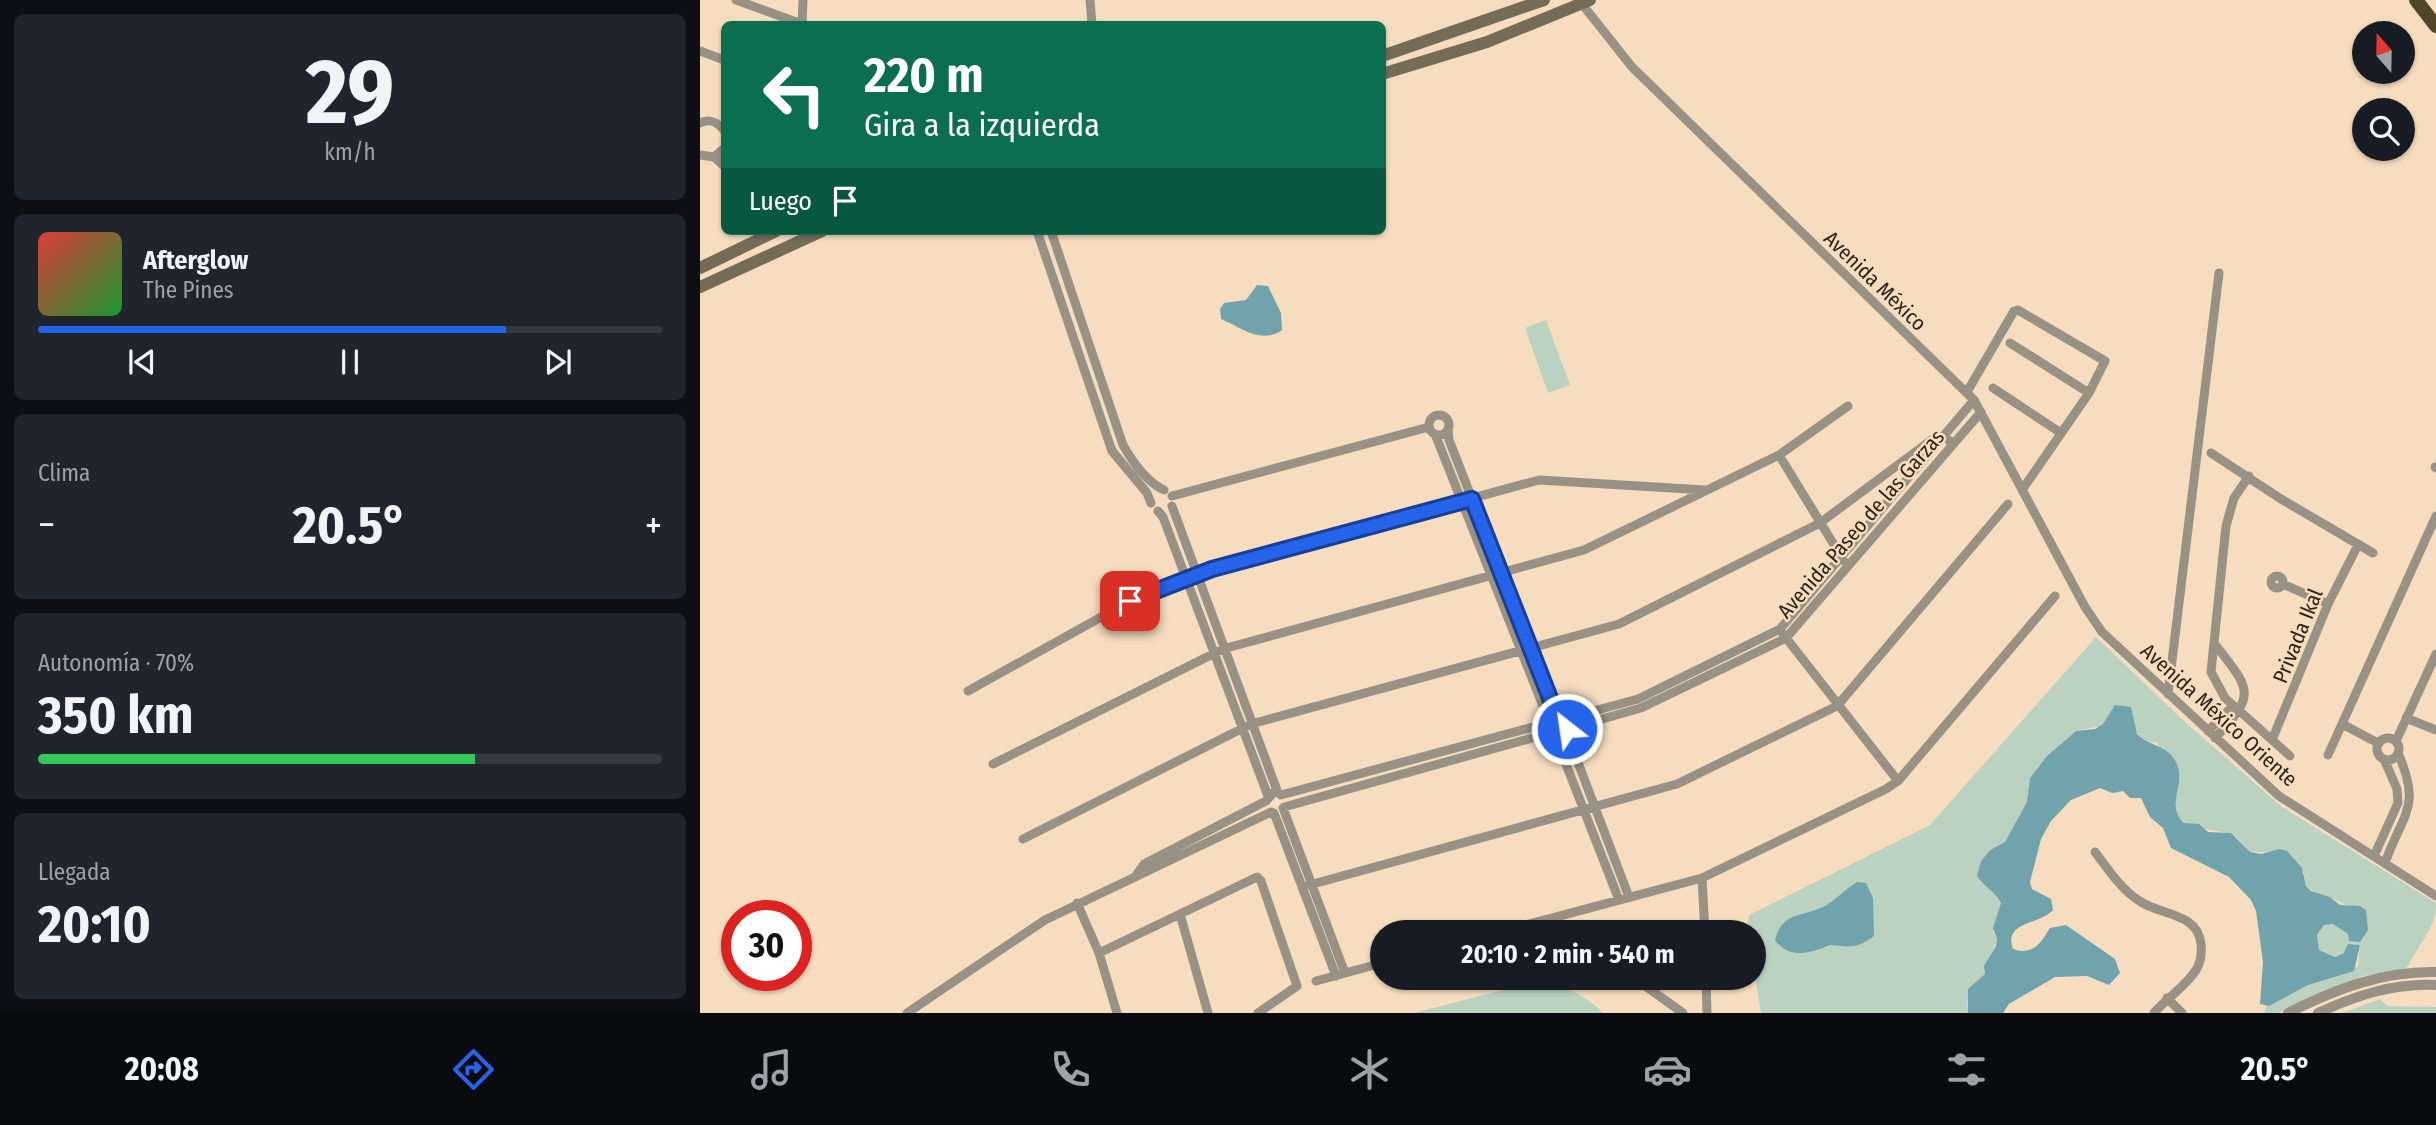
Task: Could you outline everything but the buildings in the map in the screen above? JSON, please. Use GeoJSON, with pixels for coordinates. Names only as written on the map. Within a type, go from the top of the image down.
{"type":"FeatureCollection","features":[{"type":"Feature","properties":{"kind":"highway"},"geometry":{"type":"LineString","coordinates":[[2416,0],[2436,26]]}},
{"type":"Feature","properties":{"kind":"main road"},"geometry":{"type":"LineString","coordinates":[[1386,55],[1544,0]]}},
{"type":"Feature","properties":{"kind":"main road"},"geometry":{"type":"LineString","coordinates":[[1386,73],[1487,42],[1586,2]]}},
{"type":"Feature","properties":{"kind":"main road"},"geometry":{"type":"LineString","coordinates":[[700,268],[768,235]]}},
{"type":"Feature","properties":{"kind":"main road"},"geometry":{"type":"LineString","coordinates":[[700,287],[813,235]]}},
{"type":"Feature","properties":{"kind":"street"},"geometry":{"type":"LineString","coordinates":[[736,0],[794,21]]}},
{"type":"Feature","properties":{"kind":"street"},"geometry":{"type":"LineString","coordinates":[[802,21],[803,0]]}},
{"type":"Feature","properties":{"kind":"street"},"geometry":{"type":"LineString","coordinates":[[1090,0],[1092,21]]}},
{"type":"Feature","properties":{"kind":"street","name":"Avenida México"},"geometry":{"type":"LineString","coordinates":[[1586,2],[1632,67],[1974,400],[2093,620]]}},
{"type":"Feature","properties":{"kind":"street"},"geometry":{"type":"LineString","coordinates":[[700,51],[721,59]]}},
{"type":"Feature","properties":{"kind":"street"},"geometry":{"type":"LineString","coordinates":[[702,120],[717,122],[721,127]]}},
{"type":"Feature","properties":{"kind":"street"},"geometry":{"type":"LineString","coordinates":[[704,157],[721,149]]}},
{"type":"Feature","properties":{"kind":"street"},"geometry":{"type":"LineString","coordinates":[[704,157],[721,165]]}},
{"type":"Feature","properties":{"kind":"street"},"geometry":{"type":"LineString","coordinates":[[1038,235],[1112,451],[1163,517],[1191,576],[1340,975]]}},
{"type":"Feature","properties":{"kind":"street"},"geometry":{"type":"LineString","coordinates":[[1050,235],[1123,445],[1131,458],[1157,486],[1172,496],[1172,506],[1191,576]]}},
{"type":"Feature","properties":{"kind":"street"},"geometry":{"type":"LineString","coordinates":[[2168,694],[2219,273]]}},
{"type":"Feature","properties":{"kind":"street"},"geometry":{"type":"LineString","coordinates":[[1967,392],[2013,314],[2018,310],[2102,357],[2104,366],[2089,393],[2022,490]]}},
{"type":"Feature","properties":{"kind":"street"},"geometry":{"type":"LineString","coordinates":[[1076,345],[1088,341]]}},
{"type":"Feature","properties":{"kind":"street"},"geometry":{"type":"LineString","coordinates":[[2010,343],[2089,393]]}},
{"type":"Feature","properties":{"kind":"street"},"geometry":{"type":"LineString","coordinates":[[1993,388],[2061,433]]}},
{"type":"Feature","properties":{"kind":"street","name":"Avenida Paseo de las Garzas"},"geometry":{"type":"LineString","coordinates":[[906,1013],[1045,920],[1137,874],[1148,873],[1278,810],[1641,708],[1786,638],[1843,561],[1974,400]]}},
{"type":"Feature","properties":{"kind":"street"},"geometry":{"type":"LineString","coordinates":[[993,764],[1219,651],[1584,550],[1779,455],[1848,405]]}},
{"type":"Feature","properties":{"kind":"street","name":"Avenida Paseo de las Garzas"},"geometry":{"type":"LineString","coordinates":[[1137,874],[1144,864],[1273,796],[1638,699],[1780,629],[1981,412]]}},
{"type":"Feature","properties":{"kind":"street"},"geometry":{"type":"LineString","coordinates":[[1468,500],[1432,431],[1432,418],[1441,415],[1448,421],[1448,430],[1468,500],[1555,720],[1567,730],[1629,897]]}},
{"type":"Feature","properties":{"kind":"street"},"geometry":{"type":"LineString","coordinates":[[1172,496],[1432,431],[1448,430]]}},
{"type":"Feature","properties":{"kind":"street"},"geometry":{"type":"LineString","coordinates":[[1023,839],[1247,726],[1619,624],[1820,523],[1934,438],[1944,436],[1952,443]]}},
{"type":"Feature","properties":{"kind":"street"},"geometry":{"type":"LineString","coordinates":[[1112,451],[1123,445]]}},
{"type":"Feature","properties":{"kind":"street"},"geometry":{"type":"LineString","coordinates":[[1916,451],[1924,459]]}},
{"type":"Feature","properties":{"kind":"street"},"geometry":{"type":"LineString","coordinates":[[2211,453],[2281,499],[2373,553]]}},
{"type":"Feature","properties":{"kind":"street"},"geometry":{"type":"LineString","coordinates":[[1779,455],[1843,561]]}},
{"type":"Feature","properties":{"kind":"street"},"geometry":{"type":"LineString","coordinates":[[2249,476],[2228,513],[2211,672],[2218,689],[2290,756]]}},
{"type":"Feature","properties":{"kind":"street"},"geometry":{"type":"LineString","coordinates":[[968,691],[1130,601],[1191,576],[1539,480],[1708,490]]}},
{"type":"Feature","properties":{"kind":"street"},"geometry":{"type":"LineString","coordinates":[[1151,503],[1154,493],[1164,489]]}},
{"type":"Feature","properties":{"kind":"street"},"geometry":{"type":"LineString","coordinates":[[1307,885],[1677,784],[1837,706],[2008,504]]}},
{"type":"Feature","properties":{"kind":"street"},"geometry":{"type":"LineString","coordinates":[[1158,511],[1168,510],[1172,506]]}},
{"type":"Feature","properties":{"kind":"street"},"geometry":{"type":"LineString","coordinates":[[2328,755],[2436,516]]}},
{"type":"Feature","properties":{"kind":"street","name":"Privada Ikal"},"geometry":{"type":"LineString","coordinates":[[2272,740],[2328,604],[2358,545]]}},
{"type":"Feature","properties":{"kind":"street"},"geometry":{"type":"LineString","coordinates":[[2283,584],[2328,604]]}},
{"type":"Feature","properties":{"kind":"street"},"geometry":{"type":"LineString","coordinates":[[1544,920],[1702,878],[1898,781],[2055,596]]}},
{"type":"Feature","properties":{"kind":"street","name":"Avenida México Oriente"},"geometry":{"type":"LineString","coordinates":[[2093,620],[2168,694],[2279,796],[2436,896]]}},
{"type":"Feature","properties":{"kind":"street"},"geometry":{"type":"LineString","coordinates":[[1780,629],[1837,706],[1898,781]]}},
{"type":"Feature","properties":{"kind":"street","name":"Privada Ikal"},"geometry":{"type":"LineString","coordinates":[[2214,643],[2242,681],[2244,691],[2237,709]]}},
{"type":"Feature","properties":{"kind":"street"},"geometry":{"type":"LineString","coordinates":[[2385,863],[2412,800],[2410,783],[2396,741],[2433,666],[2436,654]]}},
{"type":"Feature","properties":{"kind":"street"},"geometry":{"type":"LineString","coordinates":[[2212,734],[2237,709]]}},
{"type":"Feature","properties":{"kind":"street"},"geometry":{"type":"LineString","coordinates":[[2406,718],[2436,730]]}},
{"type":"Feature","properties":{"kind":"street"},"geometry":{"type":"LineString","coordinates":[[1555,720],[1553,734],[1619,900]]}},
{"type":"Feature","properties":{"kind":"street"},"geometry":{"type":"LineString","coordinates":[[2342,724],[2378,743]]}},
{"type":"Feature","properties":{"kind":"street"},"geometry":{"type":"LineString","coordinates":[[2374,856],[2398,803],[2397,789],[2376,749],[2378,743],[2390,738],[2396,741]]}},
{"type":"Feature","properties":{"kind":"street"},"geometry":{"type":"LineString","coordinates":[[2384,760],[2395,758],[2398,753]]}},
{"type":"Feature","properties":{"kind":"street"},"geometry":{"type":"LineString","coordinates":[[1273,796],[1278,810]]}},
{"type":"Feature","properties":{"kind":"street"},"geometry":{"type":"LineString","coordinates":[[2095,852],[2121,886],[2140,902],[2188,920],[2196,928],[2202,948],[2201,960],[2194,973],[2154,1013]]}},
{"type":"Feature","properties":{"kind":"street"},"geometry":{"type":"LineString","coordinates":[[1099,953],[1252,878],[1261,881],[1297,986],[1258,1013]]}},
{"type":"Feature","properties":{"kind":"street"},"geometry":{"type":"LineString","coordinates":[[1702,878],[1704,920]]}},
{"type":"Feature","properties":{"kind":"street"},"geometry":{"type":"LineString","coordinates":[[1077,903],[1099,953],[1117,1013]]}},
{"type":"Feature","properties":{"kind":"street"},"geometry":{"type":"LineString","coordinates":[[1180,914],[1209,1013]]}},
{"type":"Feature","properties":{"kind":"street"},"geometry":{"type":"LineString","coordinates":[[1316,981],[1370,966]]}},
{"type":"Feature","properties":{"kind":"street"},"geometry":{"type":"LineString","coordinates":[[2288,1013],[2365,980],[2406,972],[2436,972]]}},
{"type":"Feature","properties":{"kind":"street"},"geometry":{"type":"LineString","coordinates":[[2406,972],[2407,984]]}},
{"type":"Feature","properties":{"kind":"street"},"geometry":{"type":"LineString","coordinates":[[2318,1013],[2360,995],[2407,984],[2436,985]]}},
{"type":"Feature","properties":{"kind":"street"},"geometry":{"type":"LineString","coordinates":[[1651,990],[1684,1013]]}},
{"type":"Feature","properties":{"kind":"street"},"geometry":{"type":"LineString","coordinates":[[1706,990],[1707,1013]]}},
{"type":"Feature","properties":{"kind":"street"},"geometry":{"type":"LineString","coordinates":[[2167,998],[2182,1013]]}},
{"type":"Feature","properties":{"kind":"green space"},"geometry":{"type":"Polygon","coordinates":[[[1546,320],[1570,385],[1548,393],[1525,328],[1546,320]]]}},
{"type":"Feature","properties":{"kind":"green space"},"geometry":{"type":"Polygon","coordinates":[[[2096,637],[2185,722],[2282,807],[2436,903],[2435,912],[2430,928],[2405,969],[2363,976],[2278,1013],[2264,1013],[2266,1007],[2299,989],[2358,966],[2360,945],[2335,957],[2319,950],[2317,935],[2324,925],[2333,924],[2348,934],[2349,941],[2360,906],[2347,905],[2311,890],[2304,879],[2304,872],[2269,852],[2250,852],[2235,836],[2196,827],[2180,819],[2175,799],[2180,777],[2156,742],[2147,741],[2137,733],[2132,720],[2076,731],[2047,756],[2030,778],[2028,802],[2005,842],[1990,850],[1981,861],[1977,876],[1997,894],[2001,903],[1993,932],[1996,943],[1985,974],[1969,995],[1968,1013],[1761,1013],[1757,990],[1766,990],[1766,920],[1748,920],[1749,915],[1930,825],[2096,637]]]}},
{"type":"Feature","properties":{"kind":"green space"},"geometry":{"type":"Polygon","coordinates":[[[1503,990],[1569,990],[1589,1001],[1603,1013],[1414,1013],[1503,990]]]}},
{"type":"Feature","properties":{"kind":"green space"},"geometry":{"type":"Polygon","coordinates":[[[2380,999],[2388,1006],[2436,1007],[2436,1013],[2343,1013],[2380,999]]]}},
{"type":"Feature","properties":{"kind":"water"},"geometry":{"type":"Polygon","coordinates":[[[1257,285],[1268,286],[1281,313],[1282,330],[1274,334],[1258,335],[1221,319],[1220,309],[1224,303],[1246,300],[1257,285]]]}},
{"type":"Feature","properties":{"kind":"water"},"geometry":{"type":"Polygon","coordinates":[[[2115,705],[2131,707],[2137,734],[2164,749],[2177,764],[2179,780],[2176,809],[2184,823],[2199,824],[2208,832],[2231,833],[2250,852],[2261,854],[2280,849],[2287,851],[2302,868],[2306,886],[2311,891],[2330,897],[2340,905],[2360,906],[2366,910],[2368,930],[2360,942],[2349,941],[2348,934],[2333,924],[2324,925],[2317,935],[2319,950],[2335,957],[2344,953],[2348,944],[2360,945],[2354,971],[2308,985],[2269,1006],[2260,1004],[2263,962],[2256,911],[2251,900],[2229,877],[2171,848],[2163,828],[2150,817],[2141,798],[2130,798],[2123,791],[2112,793],[2100,788],[2071,800],[2051,821],[2041,839],[2030,882],[2032,889],[2051,899],[2053,910],[2018,928],[2011,940],[2013,949],[2026,951],[2036,947],[2050,928],[2066,925],[2115,959],[2120,973],[2109,985],[2087,976],[2055,977],[2009,1004],[2003,1013],[1968,1013],[1968,989],[1985,974],[1984,966],[1996,946],[1997,939],[1993,928],[2001,903],[1977,876],[1981,861],[1990,850],[2005,842],[2027,802],[2030,778],[2047,756],[2076,731],[2095,729],[2103,724],[2115,705]]]}},
{"type":"Feature","properties":{"kind":"water"},"geometry":{"type":"Polygon","coordinates":[[[1857,882],[1866,883],[1873,898],[1874,936],[1853,946],[1830,945],[1801,953],[1787,950],[1775,940],[1787,920],[1826,906],[1857,882]]]}},
{"type":"Feature","properties":{"kind":"route"},"geometry":{"type":"LineString","coordinates":[[1130,601],[1212,569],[1472,499],[1557,716],[1566,721],[1567,729]]}}]}
